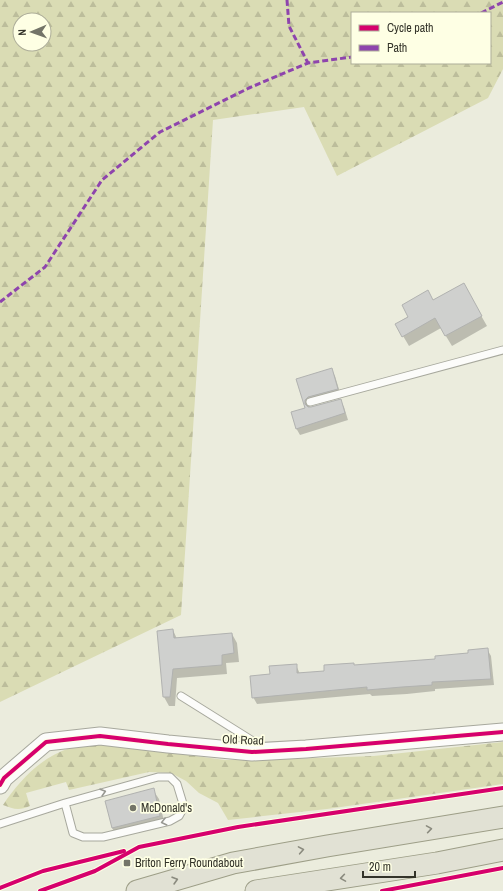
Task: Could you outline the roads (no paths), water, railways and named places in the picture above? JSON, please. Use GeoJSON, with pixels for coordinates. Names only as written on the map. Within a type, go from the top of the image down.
{"type":"FeatureCollection","features":[{"type":"Feature","properties":{"kind":"main road"},"geometry":{"type":"LineString","coordinates":[[137,891],[233,863],[335,844],[503,817]]}},
{"type":"Feature","properties":{"kind":"main road"},"geometry":{"type":"LineString","coordinates":[[256,891],[437,863],[503,850]]}},
{"type":"Feature","properties":{"kind":"street","name":"Old Road"},"geometry":{"type":"LineString","coordinates":[[0,785],[4,778],[46,742],[100,736],[252,752],[306,749],[503,732]]}},
{"type":"Feature","properties":{"kind":"lane"},"geometry":{"type":"LineString","coordinates":[[310,402],[503,350]]}},
{"type":"Feature","properties":{"kind":"lane"},"geometry":{"type":"LineString","coordinates":[[181,696],[269,751]]}},
{"type":"Feature","properties":{"kind":"lane"},"geometry":{"type":"LineString","coordinates":[[0,824],[65,803],[158,777],[170,777],[177,784],[184,806],[179,816],[170,821],[103,837],[83,837],[73,832],[65,803]]}},
{"type":"Feature","properties":{"kind":"place","name":"McDonald's"},"geometry":{"type":"Point","coordinates":[133,808]}},
{"type":"Feature","properties":{"kind":"place","name":"Briton Ferry Roundabout"},"geometry":{"type":"Point","coordinates":[127,863]}}]}
